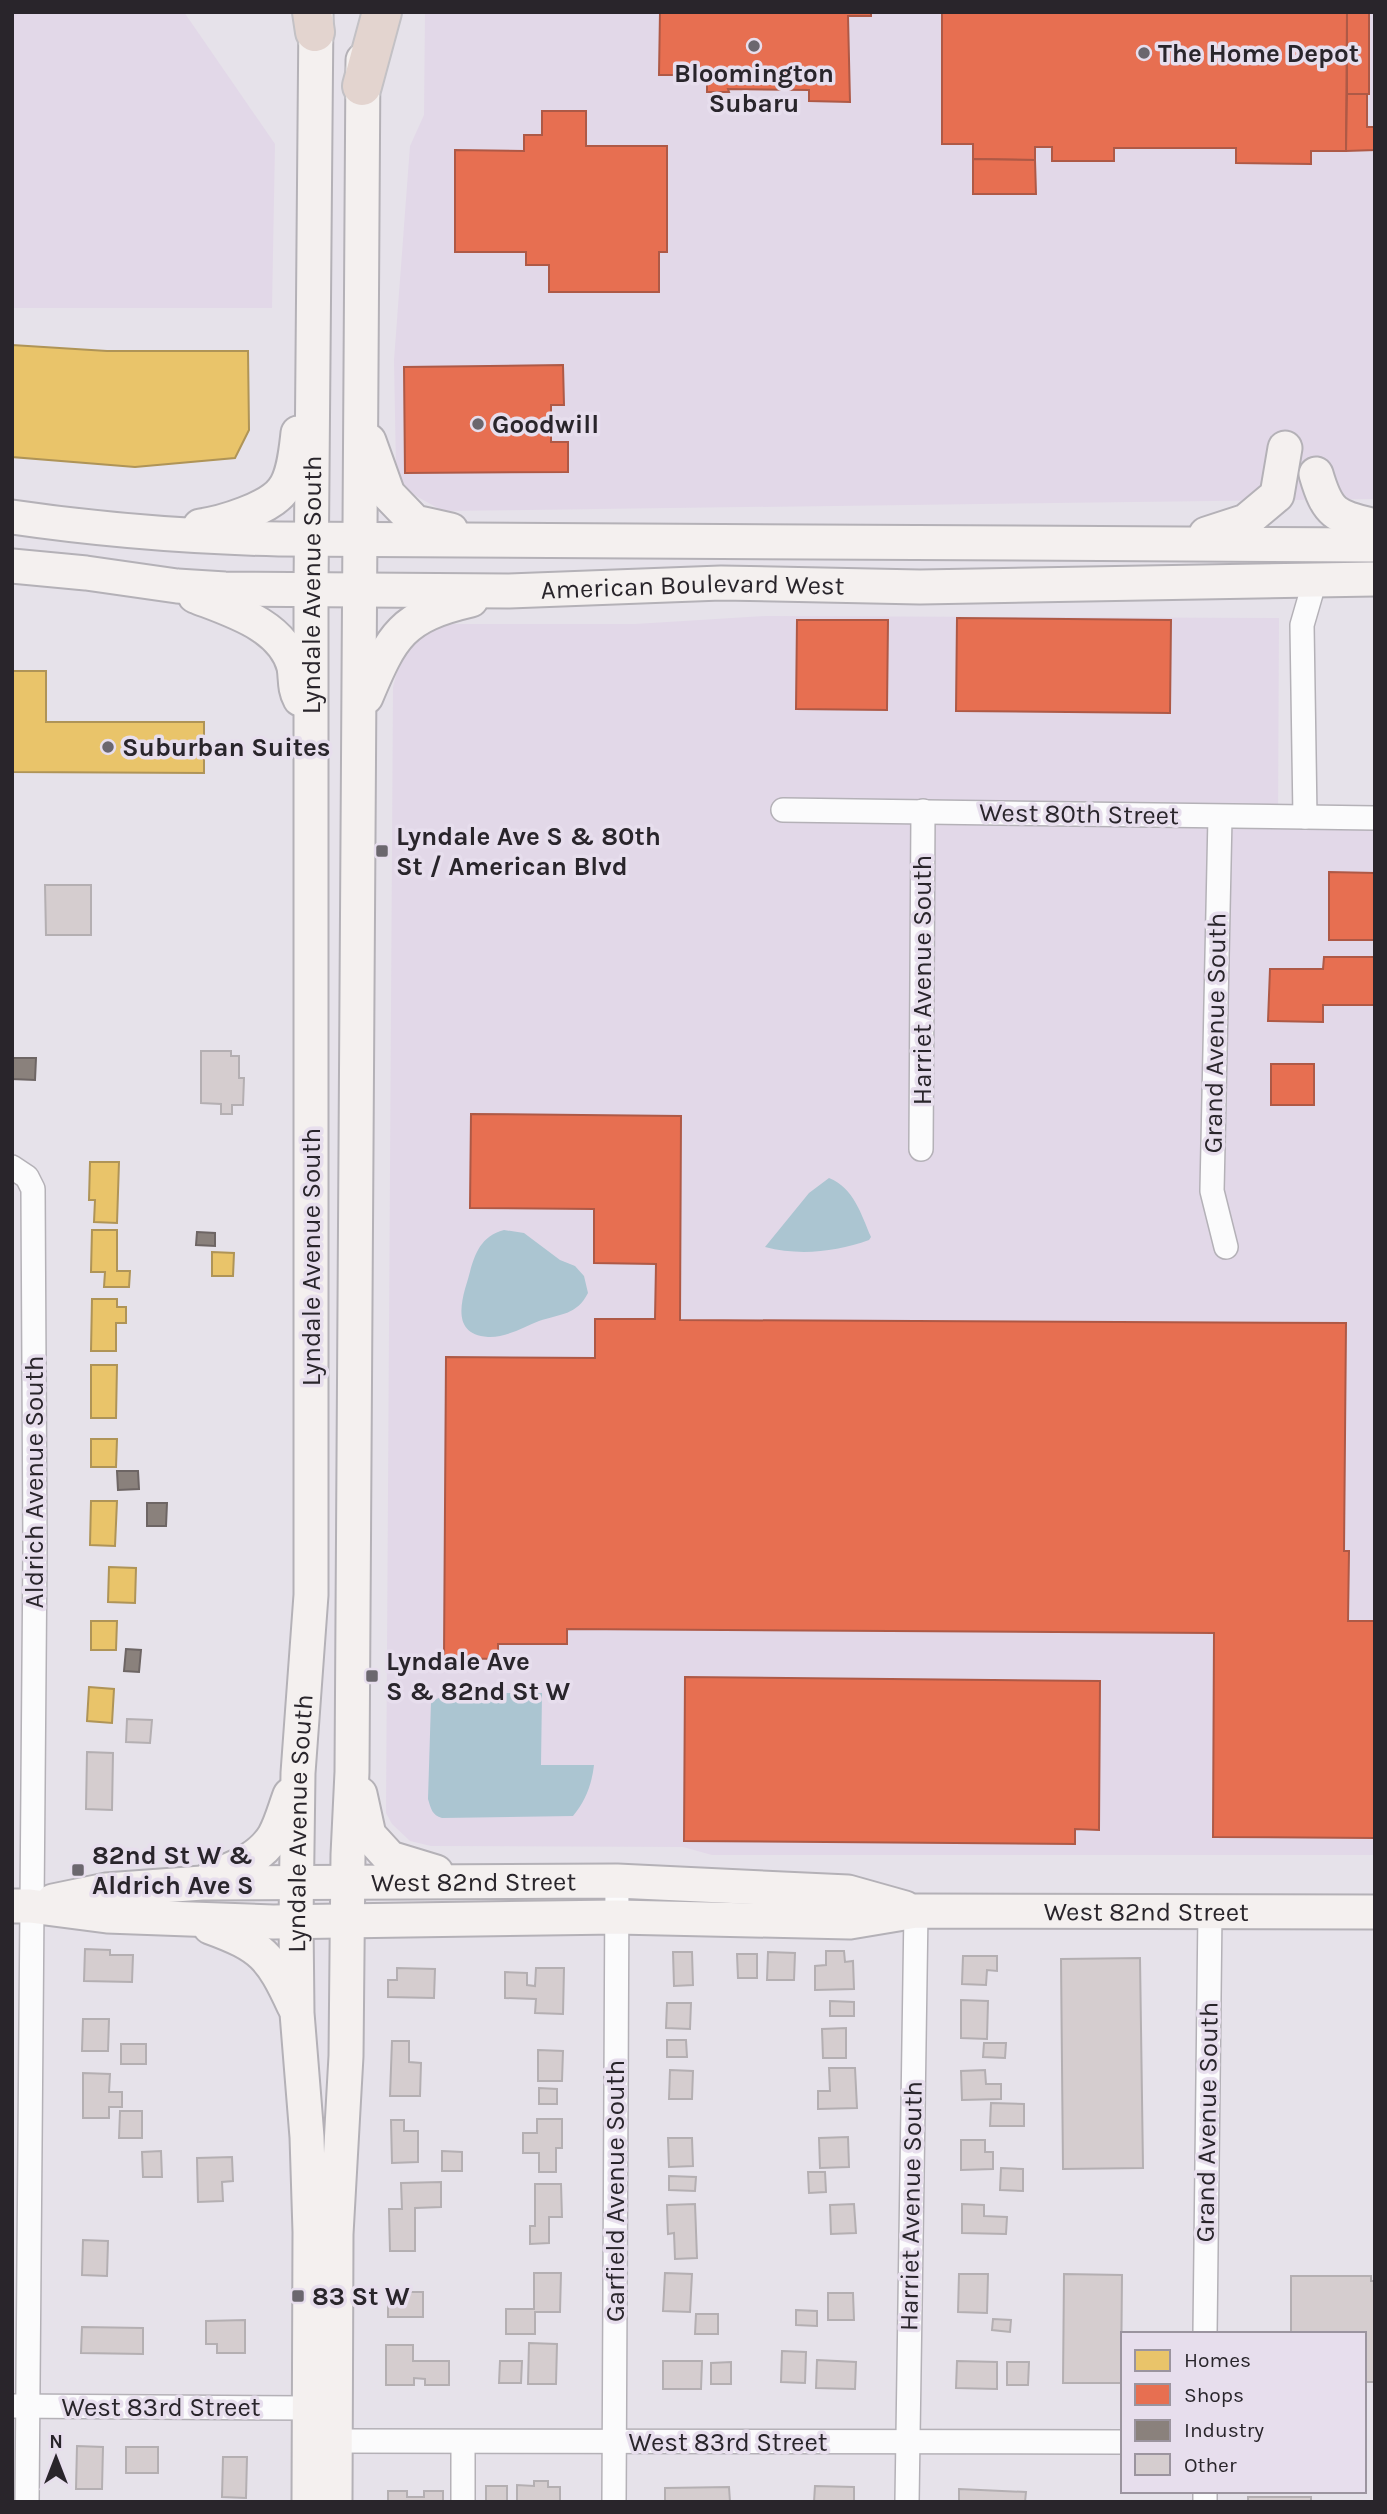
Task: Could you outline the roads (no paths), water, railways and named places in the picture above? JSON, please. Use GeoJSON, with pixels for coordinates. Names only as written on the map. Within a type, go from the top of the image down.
{"type":"FeatureCollection","features":[{"type":"Feature","properties":{"kind":"highway"},"geometry":{"type":"LineString","coordinates":[[362,86],[382,12]]}},
{"type":"Feature","properties":{"kind":"main road","name":"Lyndale Avenue South"},"geometry":{"type":"LineString","coordinates":[[335,2502],[336,2234],[346,2056],[347,1882],[352,1772],[362,86],[365,12]]}},
{"type":"Feature","properties":{"kind":"main road","name":"Lyndale Avenue South"},"geometry":{"type":"LineString","coordinates":[[309,2502],[310,2232],[307,2137],[297,2013],[296,1922],[298,1773],[311,1595],[314,19]]}},
{"type":"Feature","properties":{"kind":"main road"},"geometry":{"type":"LineString","coordinates":[[152,532],[216,524],[256,510],[283,491],[296,457],[299,418],[313,376]]}},
{"type":"Feature","properties":{"kind":"main road"},"geometry":{"type":"LineString","coordinates":[[360,410],[375,462],[388,494],[415,522],[508,542]]}},
{"type":"Feature","properties":{"kind":"main road"},"geometry":{"type":"LineString","coordinates":[[1180,543],[1246,521],[1277,495],[1285,448]]}},
{"type":"Feature","properties":{"kind":"main road"},"geometry":{"type":"LineString","coordinates":[[1316,474],[1323,498],[1340,517],[1375,526]]}},
{"type":"Feature","properties":{"kind":"main road","name":"American Boulevard West"},"geometry":{"type":"LineString","coordinates":[[12,517],[88,527],[218,538],[311,540],[1375,545]]}},
{"type":"Feature","properties":{"kind":"main road","name":"American Boulevard West"},"geometry":{"type":"LineString","coordinates":[[12,566],[225,589],[509,591],[722,583],[920,587],[1375,579]]}},
{"type":"Feature","properties":{"kind":"main road"},"geometry":{"type":"LineString","coordinates":[[163,584],[226,607],[253,620],[279,639],[293,666],[296,691],[311,720]]}},
{"type":"Feature","properties":{"kind":"main road"},"geometry":{"type":"LineString","coordinates":[[360,712],[385,653],[411,622],[443,606],[509,591]]}},
{"type":"Feature","properties":{"kind":"main road"},"geometry":{"type":"LineString","coordinates":[[352,1772],[363,1803],[369,1835],[390,1858],[479,1883]]}},
{"type":"Feature","properties":{"kind":"main road"},"geometry":{"type":"LineString","coordinates":[[202,1883],[251,1860],[274,1836],[298,1773]]}},
{"type":"Feature","properties":{"kind":"main road","name":"West 82nd Street"},"geometry":{"type":"LineString","coordinates":[[21,1906],[106,1890],[202,1883],[617,1881],[848,1892],[916,1911]]}},
{"type":"Feature","properties":{"kind":"main road","name":"West 82nd Street"},"geometry":{"type":"LineString","coordinates":[[21,1906],[107,1916],[296,1922],[617,1917],[850,1922],[916,1911],[1375,1912]]}},
{"type":"Feature","properties":{"kind":"main road"},"geometry":{"type":"LineString","coordinates":[[191,1920],[239,1937],[264,1953],[282,1981],[297,2013]]}},
{"type":"Feature","properties":{"kind":"street"},"geometry":{"type":"LineString","coordinates":[[1301,581],[1305,817]]}},
{"type":"Feature","properties":{"kind":"street","name":"West 80th Street"},"geometry":{"type":"LineString","coordinates":[[783,810],[1375,818]]}},
{"type":"Feature","properties":{"kind":"street","name":"Harriet Avenue South"},"geometry":{"type":"LineString","coordinates":[[921,1149],[923,811]]}},
{"type":"Feature","properties":{"kind":"street","name":"Grand Avenue South"},"geometry":{"type":"LineString","coordinates":[[1220,817],[1212,1191],[1226,1247]]}},
{"type":"Feature","properties":{"kind":"street","name":"Aldrich Avenue South"},"geometry":{"type":"LineString","coordinates":[[20,1172],[33,1189],[35,1534],[21,1906],[20,2406],[27,2502]]}},
{"type":"Feature","properties":{"kind":"street","name":"Garfield Avenue South"},"geometry":{"type":"LineString","coordinates":[[614,2502],[617,1881]]}},
{"type":"Feature","properties":{"kind":"street","name":"Harriet Avenue South"},"geometry":{"type":"LineString","coordinates":[[907,2502],[916,1911]]}},
{"type":"Feature","properties":{"kind":"street","name":"Grand Avenue South"},"geometry":{"type":"LineString","coordinates":[[1205,2332],[1210,1911]]}},
{"type":"Feature","properties":{"kind":"street","name":"West 83rd Street"},"geometry":{"type":"LineString","coordinates":[[20,2406],[309,2408]]}},
{"type":"Feature","properties":{"kind":"street","name":"West 83rd Street"},"geometry":{"type":"LineString","coordinates":[[334,2441],[1121,2442]]}},
{"type":"Feature","properties":{"kind":"street"},"geometry":{"type":"LineString","coordinates":[[463,2442],[463,2502]]}},
{"type":"Feature","properties":{"kind":"water"},"geometry":{"type":"Polygon","coordinates":[[[829,1178],[838,1182],[851,1195],[871,1237],[869,1240],[817,1251],[765,1247],[809,1193],[829,1178]]]}},
{"type":"Feature","properties":{"kind":"water"},"geometry":{"type":"Polygon","coordinates":[[[504,1230],[524,1233],[560,1260],[575,1266],[584,1276],[588,1293],[579,1306],[567,1313],[501,1336],[488,1337],[470,1332],[463,1320],[462,1306],[476,1254],[486,1239],[504,1230]]]}},
{"type":"Feature","properties":{"kind":"water"},"geometry":{"type":"Polygon","coordinates":[[[448,1693],[542,1693],[541,1765],[594,1765],[587,1792],[573,1816],[442,1818],[434,1813],[428,1799],[431,1702],[448,1693]]]}},
{"type":"Feature","properties":{"kind":"place","name":"Bloomington Subaru"},"geometry":{"type":"Point","coordinates":[754,46]}},
{"type":"Feature","properties":{"kind":"place","name":"The Home Depot"},"geometry":{"type":"Point","coordinates":[1144,53]}},
{"type":"Feature","properties":{"kind":"place","name":"Goodwill"},"geometry":{"type":"Point","coordinates":[478,424]}},
{"type":"Feature","properties":{"kind":"place","name":"Suburban Suites"},"geometry":{"type":"Point","coordinates":[108,747]}},
{"type":"Feature","properties":{"kind":"place","name":"Lyndale Ave S & 80th St / American Blvd"},"geometry":{"type":"Point","coordinates":[382,851]}},
{"type":"Feature","properties":{"kind":"place","name":"Lyndale Ave S & 82nd St W"},"geometry":{"type":"Point","coordinates":[372,1676]}},
{"type":"Feature","properties":{"kind":"place","name":"82nd St W & Aldrich Ave S"},"geometry":{"type":"Point","coordinates":[78,1870]}},
{"type":"Feature","properties":{"kind":"place","name":"83 St W"},"geometry":{"type":"Point","coordinates":[298,2296]}}]}
